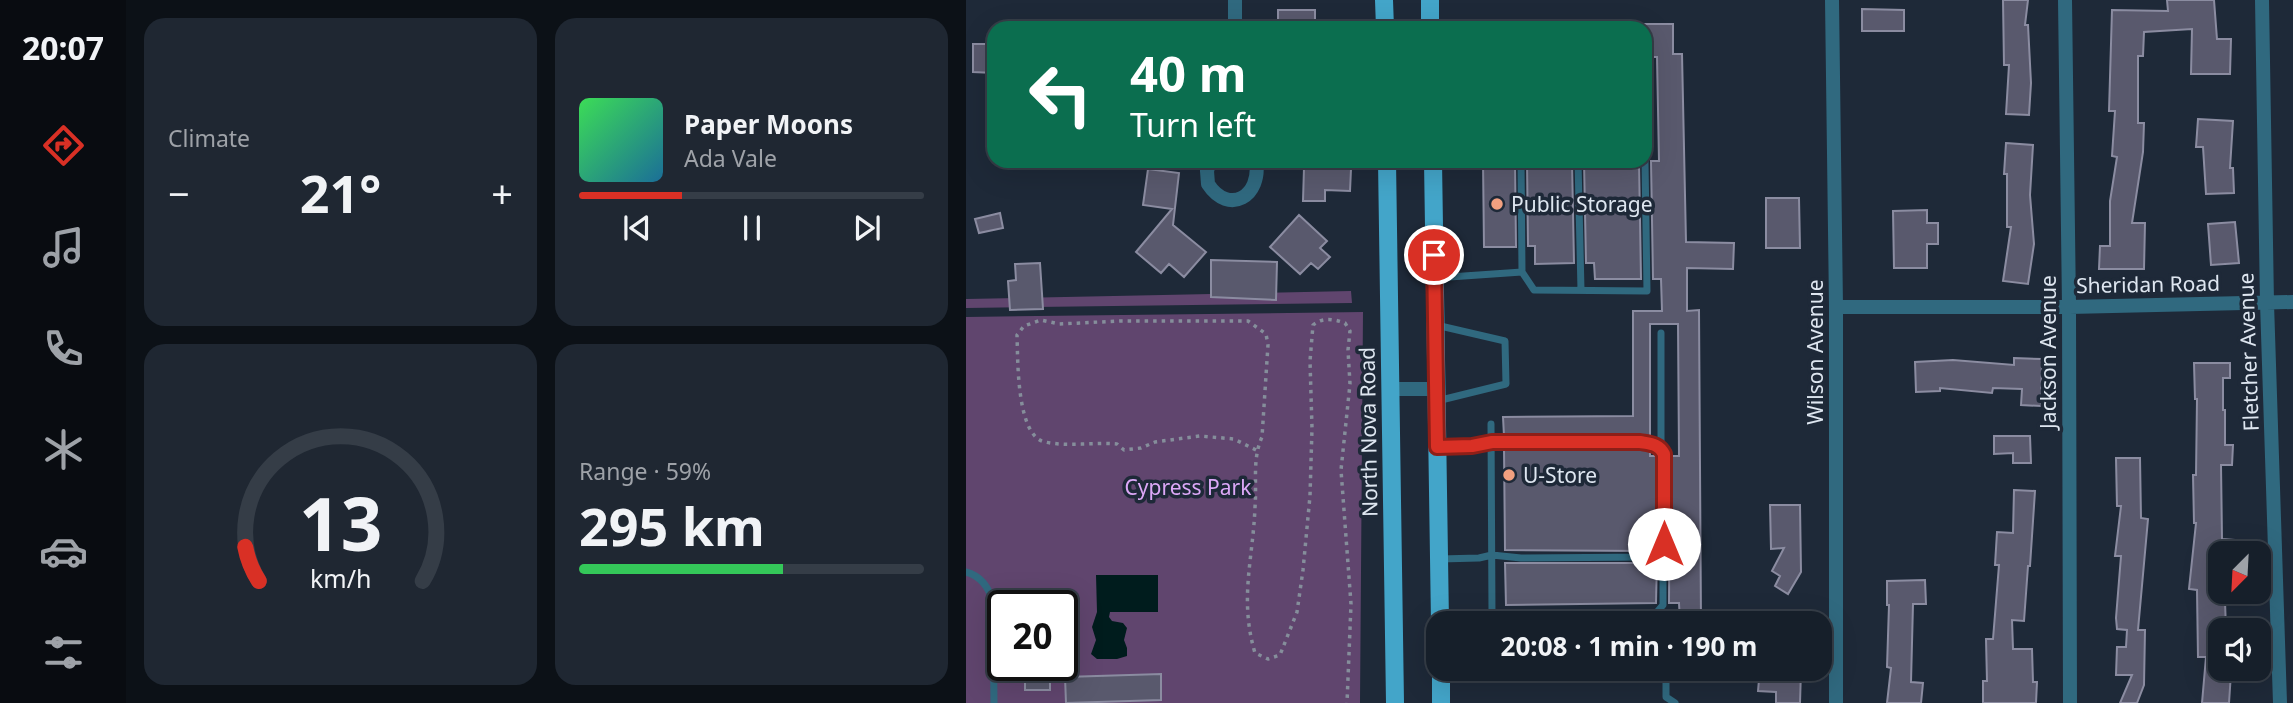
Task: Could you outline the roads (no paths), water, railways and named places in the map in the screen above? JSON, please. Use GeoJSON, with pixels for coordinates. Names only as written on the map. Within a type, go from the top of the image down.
{"type":"FeatureCollection","features":[{"type":"Feature","properties":{"kind":"main road"},"geometry":{"type":"LineString","coordinates":[[1384,0],[1385,21]]}},
{"type":"Feature","properties":{"kind":"main road"},"geometry":{"type":"LineString","coordinates":[[1430,0],[1430,21]]}},
{"type":"Feature","properties":{"kind":"main road","name":"North Nova Road"},"geometry":{"type":"LineString","coordinates":[[1387,168],[1395,703]]}},
{"type":"Feature","properties":{"kind":"main road"},"geometry":{"type":"LineString","coordinates":[[1433,168],[1440,611]]}},
{"type":"Feature","properties":{"kind":"main road"},"geometry":{"type":"LineString","coordinates":[[1441,681],[1441,703]]}},
{"type":"Feature","properties":{"kind":"street"},"geometry":{"type":"LineString","coordinates":[[1234,0],[1235,21]]}},
{"type":"Feature","properties":{"kind":"street","name":"Wilson Avenue"},"geometry":{"type":"LineString","coordinates":[[1832,0],[1836,307],[1836,703]]}},
{"type":"Feature","properties":{"kind":"street","name":"Jackson Avenue"},"geometry":{"type":"LineString","coordinates":[[2065,0],[2070,703]]}},
{"type":"Feature","properties":{"kind":"street","name":"Fletcher Avenue"},"geometry":{"type":"LineString","coordinates":[[2262,0],[2267,303],[2280,703]]}},
{"type":"Feature","properties":{"kind":"street"},"geometry":{"type":"LineString","coordinates":[[1209,168],[1208,184],[1219,196],[1229,200],[1243,198],[1250,193],[1257,177],[1256,168]]}},
{"type":"Feature","properties":{"kind":"street","name":"Sheridan Road"},"geometry":{"type":"LineString","coordinates":[[1836,307],[2069,307],[2293,302]]}},
{"type":"Feature","properties":{"kind":"street"},"geometry":{"type":"LineString","coordinates":[[1390,389],[1436,395]]}},
{"type":"Feature","properties":{"kind":"lane"},"geometry":{"type":"LineString","coordinates":[[1521,168],[1522,272],[1534,290],[1647,291],[1645,168]]}},
{"type":"Feature","properties":{"kind":"lane"},"geometry":{"type":"LineString","coordinates":[[1578,168],[1581,290]]}},
{"type":"Feature","properties":{"kind":"lane"},"geometry":{"type":"LineString","coordinates":[[1435,278],[1522,272]]}},
{"type":"Feature","properties":{"kind":"lane"},"geometry":{"type":"LineString","coordinates":[[1435,325],[1505,341],[1506,384],[1436,395]]}},
{"type":"Feature","properties":{"kind":"lane"},"geometry":{"type":"LineString","coordinates":[[1491,424],[1492,615],[1499,620],[1617,617],[1657,612],[1663,605],[1664,454],[1661,448],[1661,333]]}},
{"type":"Feature","properties":{"kind":"lane"},"geometry":{"type":"LineString","coordinates":[[1437,447],[1472,446],[1492,442],[1640,442],[1661,448]]}},
{"type":"Feature","properties":{"kind":"lane"},"geometry":{"type":"LineString","coordinates":[[1439,559],[1492,555],[1521,558],[1648,557],[1663,550]]}},
{"type":"Feature","properties":{"kind":"lane"},"geometry":{"type":"LineString","coordinates":[[966,572],[981,579],[991,593],[993,602],[995,703]]}},
{"type":"Feature","properties":{"kind":"lane"},"geometry":{"type":"LineString","coordinates":[[1665,681],[1666,696],[1675,703]]}},
{"type":"Feature","properties":{"kind":"place","name":"Public Storage"},"geometry":{"type":"Point","coordinates":[1497,204]}},
{"type":"Feature","properties":{"kind":"place","name":"U-Store"},"geometry":{"type":"Point","coordinates":[1509,475]}},
{"type":"Feature","properties":{"kind":"park label","name":"Cypress Park"},"geometry":{"type":"Point","coordinates":[1188,487]}}]}
